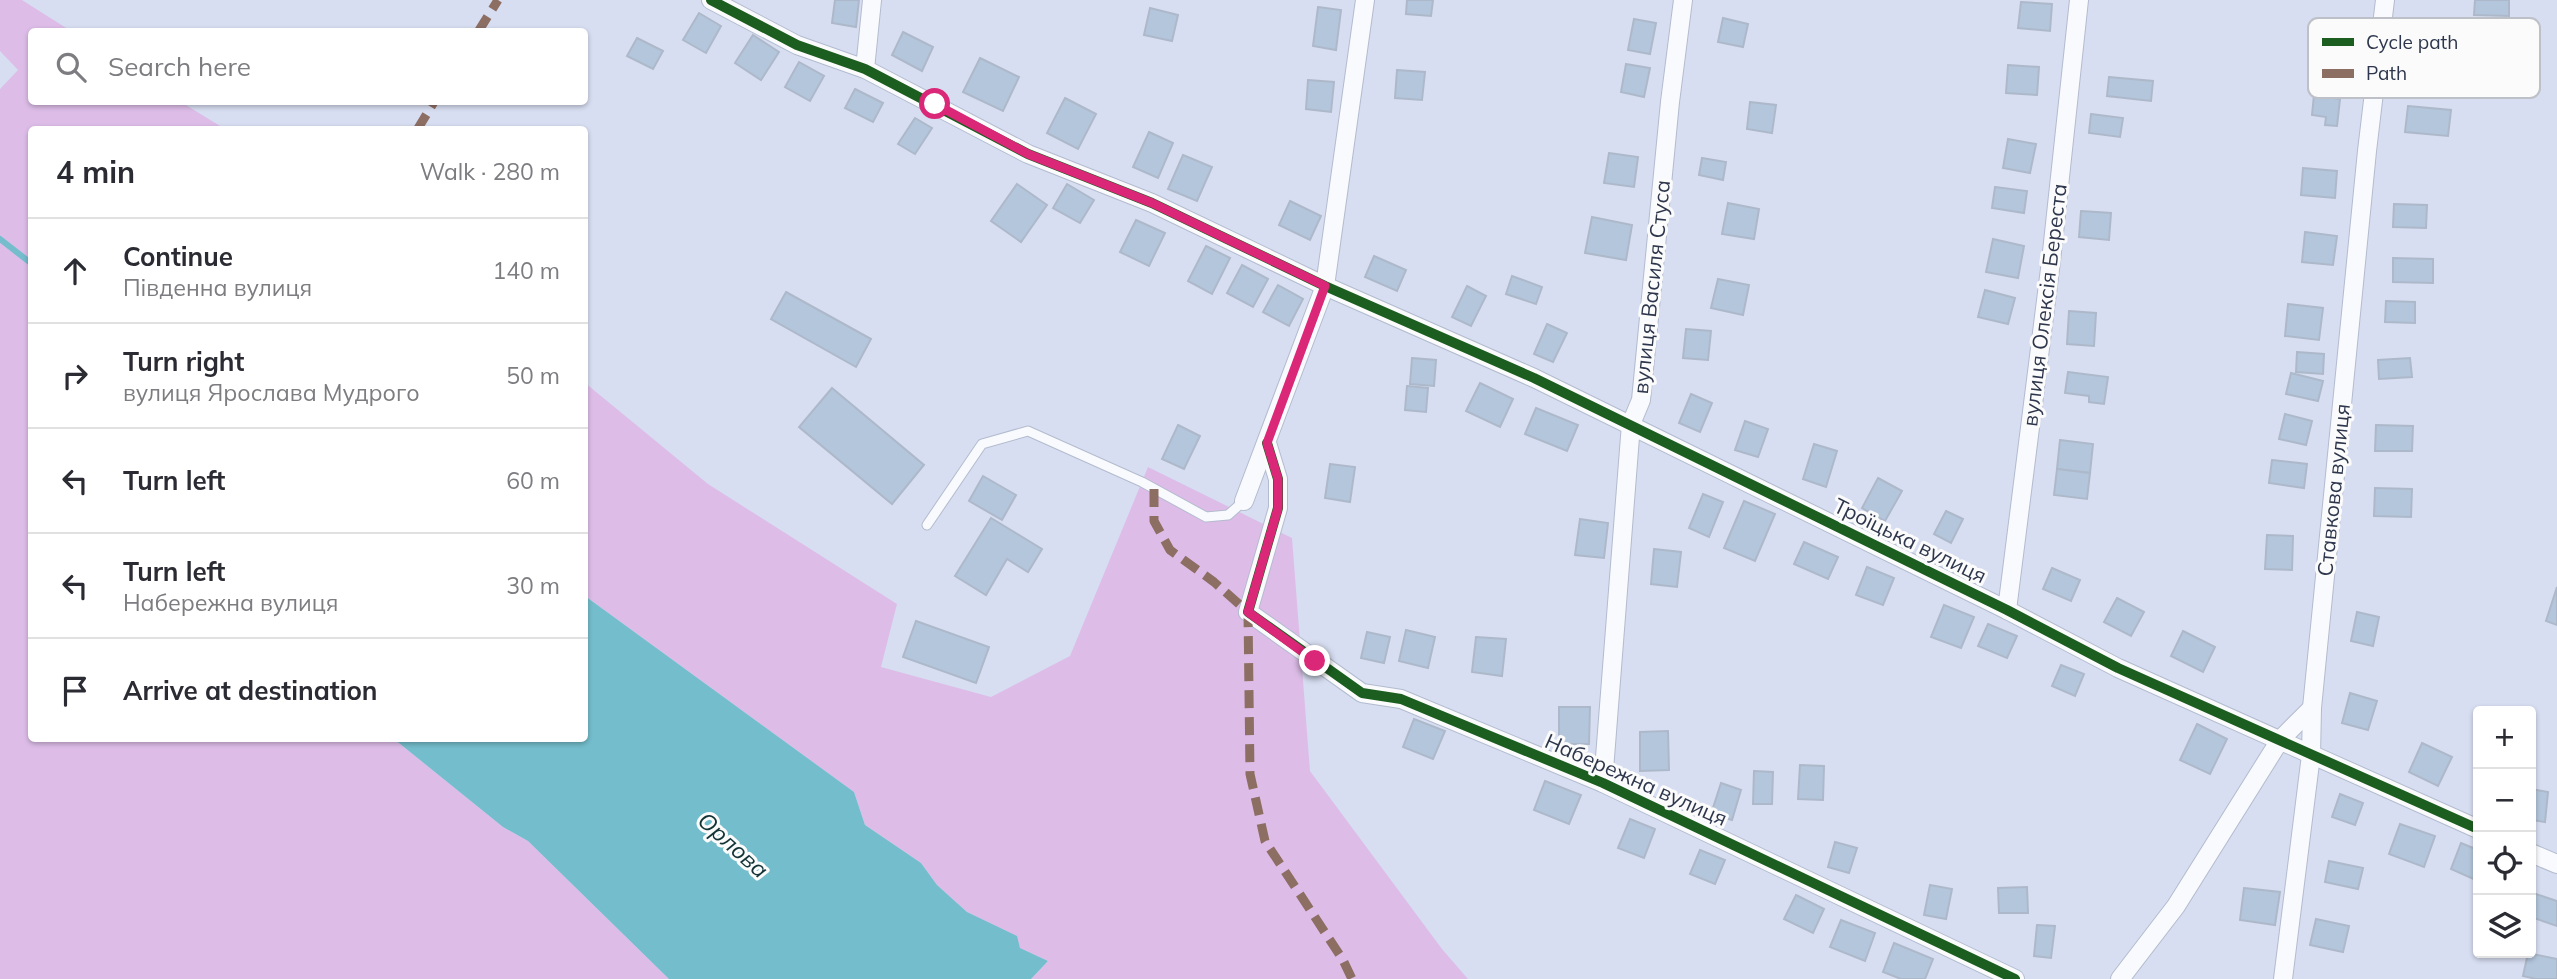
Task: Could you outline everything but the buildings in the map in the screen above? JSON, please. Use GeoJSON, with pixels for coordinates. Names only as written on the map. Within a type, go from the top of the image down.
{"type":"FeatureCollection","features":[{"type":"Feature","properties":{"kind":"street","name":"Троїцька вулиця"},"geometry":{"type":"LineString","coordinates":[[711,0],[797,45],[865,69],[1028,154],[1152,203],[1325,286],[1534,378],[2007,610],[2118,668],[2473,827]]}},
{"type":"Feature","properties":{"kind":"street"},"geometry":{"type":"LineString","coordinates":[[865,69],[872,0]]}},
{"type":"Feature","properties":{"kind":"street"},"geometry":{"type":"LineString","coordinates":[[1244,501],[1325,286],[1365,0]]}},
{"type":"Feature","properties":{"kind":"street","name":"вулиця Василя Стуса"},"geometry":{"type":"LineString","coordinates":[[1602,783],[1631,424],[1641,400],[1670,102],[1684,0]]}},
{"type":"Feature","properties":{"kind":"street","name":"вулиця Олексія Береста"},"geometry":{"type":"LineString","coordinates":[[2007,610],[2051,261],[2079,0]]}},
{"type":"Feature","properties":{"kind":"street","name":"Ставкова вулиця"},"geometry":{"type":"LineString","coordinates":[[2383,18],[2385,0]]}},
{"type":"Feature","properties":{"kind":"street","name":"Ставкова вулиця"},"geometry":{"type":"LineString","coordinates":[[2283,979],[2311,755],[2312,708],[2373,98]]}},
{"type":"Feature","properties":{"kind":"street","name":"Набережна вулиця"},"geometry":{"type":"LineString","coordinates":[[1267,443],[1278,479],[1278,508],[1248,612],[1362,693],[1401,699],[1602,783],[2015,979]]}},
{"type":"Feature","properties":{"kind":"street"},"geometry":{"type":"LineString","coordinates":[[2120,979],[2176,906],[2280,740],[2312,708]]}},
{"type":"Feature","properties":{"kind":"street"},"geometry":{"type":"LineString","coordinates":[[2536,855],[2557,864]]}},
{"type":"Feature","properties":{"kind":"lane"},"geometry":{"type":"LineString","coordinates":[[927,524],[982,444],[1028,431],[1142,482],[1206,517],[1228,515],[1244,501]]}},
{"type":"Feature","properties":{"kind":"shaded area"},"geometry":{"type":"Polygon","coordinates":[[[0,0],[22,0],[66,28],[28,28],[28,105],[186,105],[220,126],[28,126],[28,742],[398,742],[503,827],[528,841],[669,979],[0,979],[0,89],[18,70],[0,51],[0,0]]]}},
{"type":"Feature","properties":{"kind":"shaded area"},"geometry":{"type":"Polygon","coordinates":[[[588,385],[708,484],[897,604],[881,667],[991,697],[1070,656],[1148,467],[1292,538],[1310,771],[1442,949],[1468,979],[1031,979],[1048,961],[1020,948],[1016,936],[967,912],[937,885],[921,863],[865,825],[854,792],[588,598],[588,385]]]}},
{"type":"Feature","properties":{"kind":"water"},"geometry":{"type":"Polygon","coordinates":[[[588,598],[854,792],[865,825],[921,863],[937,885],[967,912],[1017,936],[1020,948],[1048,961],[1031,979],[669,979],[528,841],[503,827],[398,742],[588,742],[588,598]]]}},
{"type":"Feature","properties":{"kind":"waterway","name":"Орлова"},"geometry":{"type":"LineString","coordinates":[[0,239],[28,261]]}},
{"type":"Feature","properties":{"kind":"marked path"},"geometry":{"type":"LineString","coordinates":[[480,28],[498,0]]}},
{"type":"Feature","properties":{"kind":"marked path"},"geometry":{"type":"LineString","coordinates":[[419,126],[432,105]]}},
{"type":"Feature","properties":{"kind":"marked path"},"geometry":{"type":"LineString","coordinates":[[1154,489],[1154,521],[1170,550],[1214,582],[1248,612],[1250,774],[1265,841],[1343,960],[1352,979]]}},
{"type":"Feature","properties":{"kind":"cycle path"},"geometry":{"type":"LineString","coordinates":[[711,0],[797,45],[865,69],[1028,154],[1152,203],[1325,286],[1534,378],[2007,610],[2118,668],[2473,827]]}},
{"type":"Feature","properties":{"kind":"cycle path"},"geometry":{"type":"LineString","coordinates":[[1267,443],[1278,479],[1278,508],[1248,612],[1362,693],[1401,699],[1603,783],[2015,979]]}},
{"type":"Feature","properties":{"kind":"route"},"geometry":{"type":"LineString","coordinates":[[935,104],[1028,154],[1152,203],[1325,286],[1267,443],[1278,479],[1278,508],[1248,612],[1315,661]]}}]}
